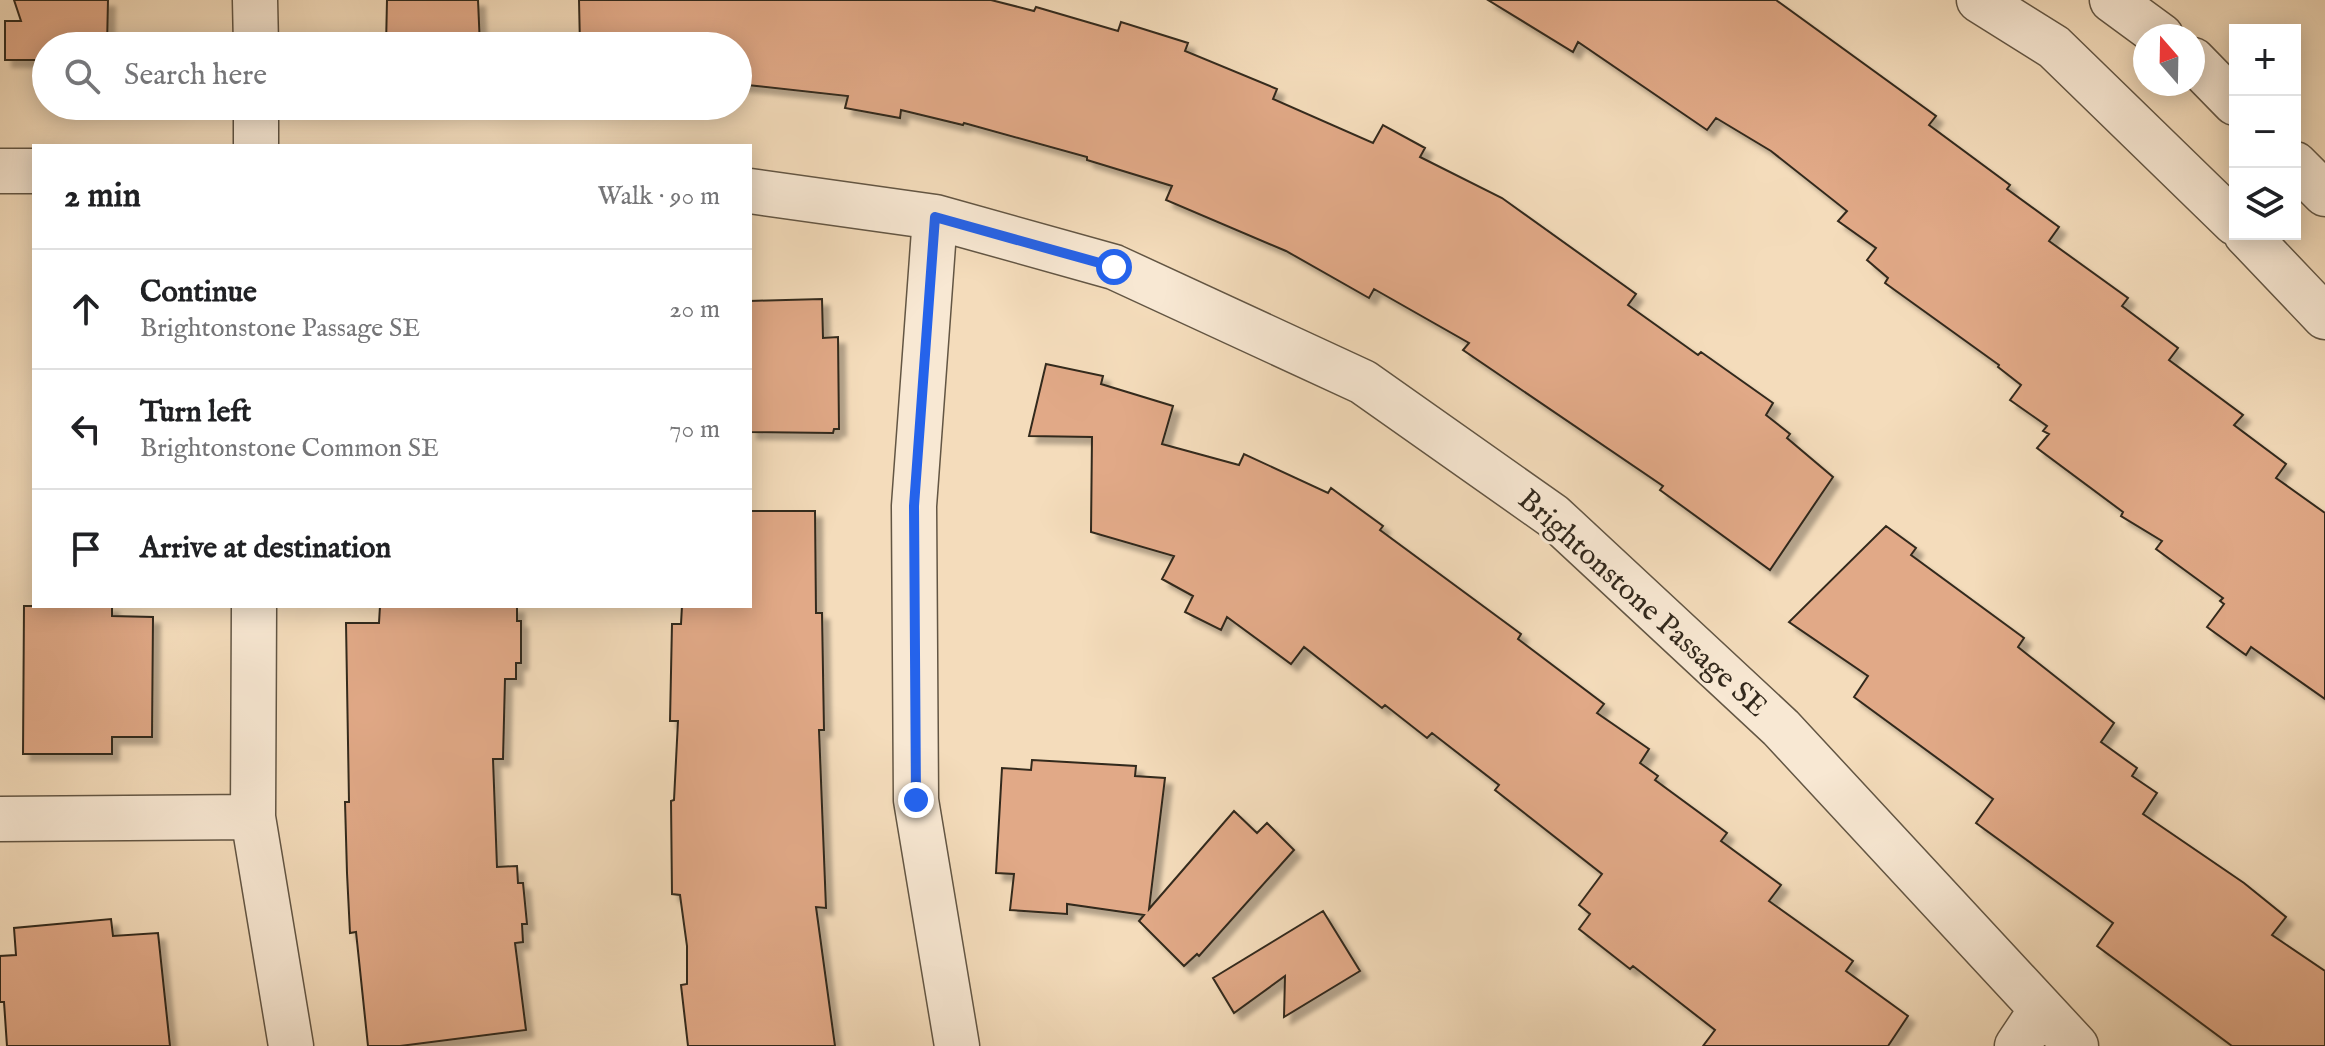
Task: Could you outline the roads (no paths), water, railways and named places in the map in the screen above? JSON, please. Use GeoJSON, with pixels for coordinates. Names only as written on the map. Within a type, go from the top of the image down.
{"type":"FeatureCollection","features":[{"type":"Feature","properties":{"kind":"street"},"geometry":{"type":"LineString","coordinates":[[255,0],[256,32]]}},
{"type":"Feature","properties":{"kind":"street"},"geometry":{"type":"LineString","coordinates":[[1979,0],[2054,47],[2229,217]]}},
{"type":"Feature","properties":{"kind":"street"},"geometry":{"type":"LineString","coordinates":[[2112,0],[2145,24]]}},
{"type":"Feature","properties":{"kind":"street"},"geometry":{"type":"LineString","coordinates":[[2205,72],[2229,97]]}},
{"type":"Feature","properties":{"kind":"street"},"geometry":{"type":"LineString","coordinates":[[256,120],[256,144]]}},
{"type":"Feature","properties":{"kind":"street"},"geometry":{"type":"LineString","coordinates":[[2299,168],[2325,194]]}},
{"type":"Feature","properties":{"kind":"street"},"geometry":{"type":"LineString","coordinates":[[0,171],[32,171]]}},
{"type":"Feature","properties":{"kind":"street","name":"Brightonstone Passage SE"},"geometry":{"type":"LineString","coordinates":[[752,191],[935,217],[1114,267],[1363,382],[1553,516],[1781,728],[2076,1046]]}},
{"type":"Feature","properties":{"kind":"street"},"geometry":{"type":"LineString","coordinates":[[935,217],[914,506],[916,800],[957,1046]]}},
{"type":"Feature","properties":{"kind":"street"},"geometry":{"type":"LineString","coordinates":[[2252,240],[2325,317]]}},
{"type":"Feature","properties":{"kind":"street"},"geometry":{"type":"LineString","coordinates":[[254,608],[253,817],[291,1046]]}},
{"type":"Feature","properties":{"kind":"street"},"geometry":{"type":"LineString","coordinates":[[0,819],[253,817]]}},
{"type":"Feature","properties":{"kind":"street"},"geometry":{"type":"LineString","coordinates":[[2017,1046],[2041,1010]]}}]}
